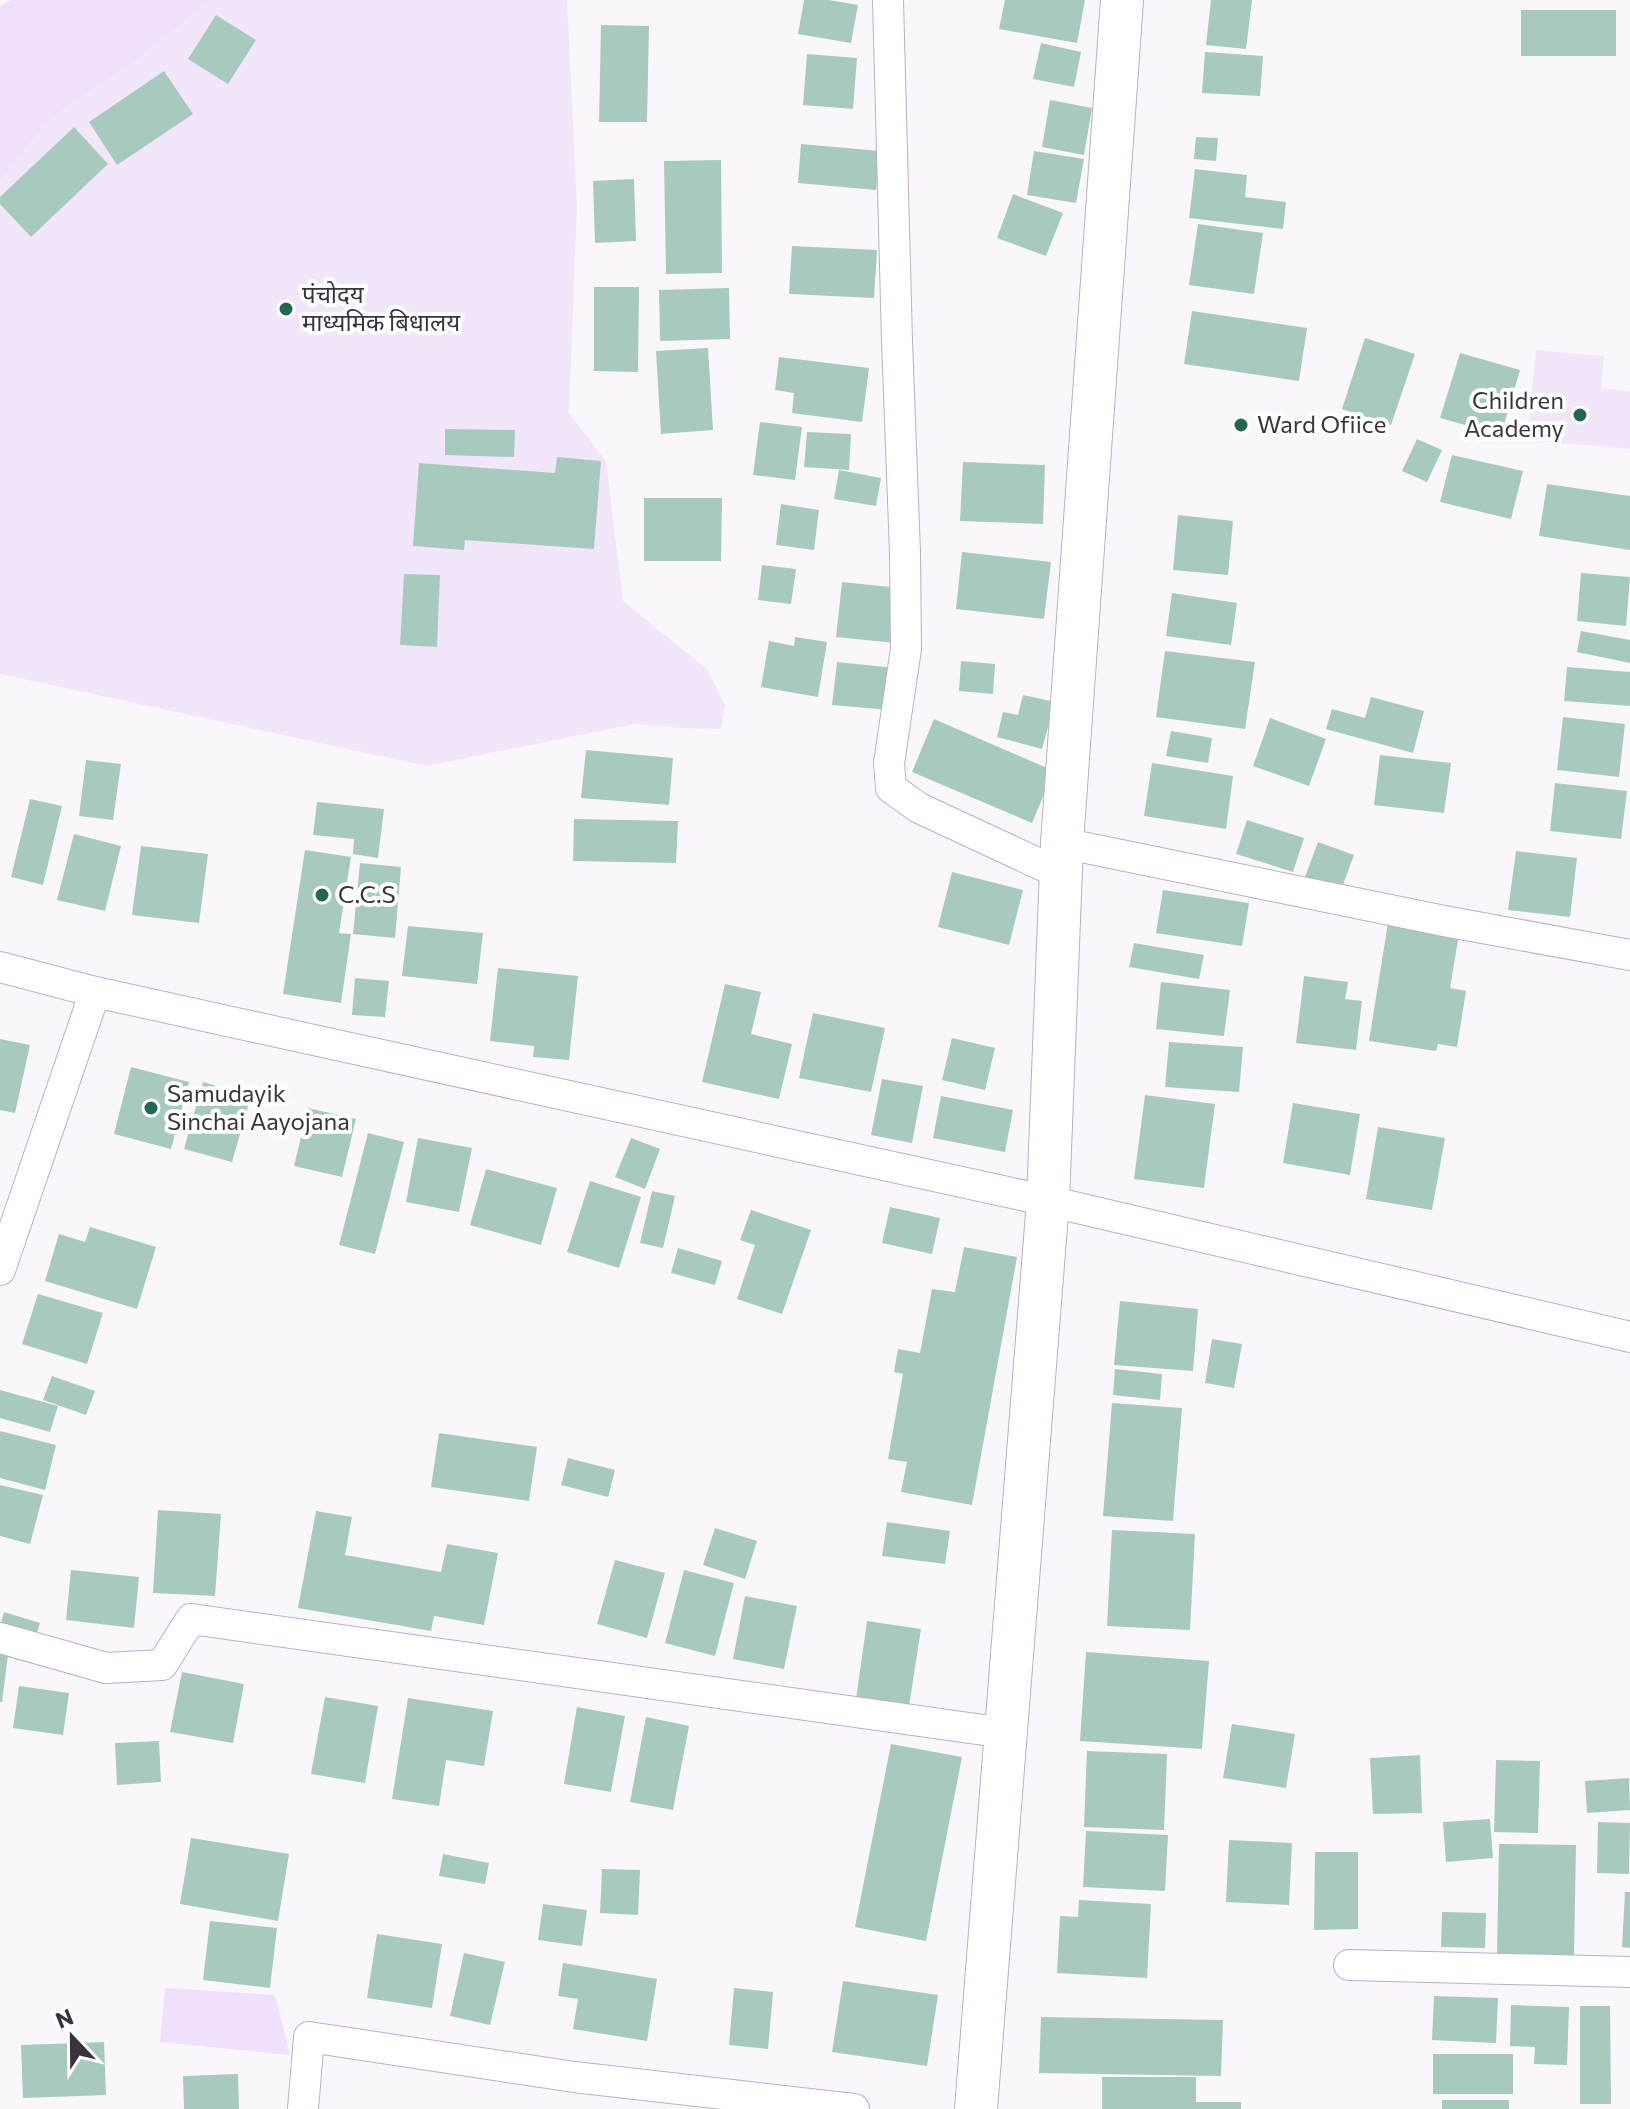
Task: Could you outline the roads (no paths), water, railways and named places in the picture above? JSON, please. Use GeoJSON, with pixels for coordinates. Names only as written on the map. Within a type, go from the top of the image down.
{"type":"FeatureCollection","features":[{"type":"Feature","properties":{"kind":"street"},"geometry":{"type":"LineString","coordinates":[[888,0],[906,567],[906,649],[889,763],[891,788],[919,808],[1061,858],[1630,955]]}},
{"type":"Feature","properties":{"kind":"street"},"geometry":{"type":"LineString","coordinates":[[976,2109],[1048,1201],[1061,858],[1122,0]]}},
{"type":"Feature","properties":{"kind":"street"},"geometry":{"type":"LineString","coordinates":[[0,967],[95,992],[1048,1201],[1630,1337]]}},
{"type":"Feature","properties":{"kind":"street"},"geometry":{"type":"LineString","coordinates":[[0,1270],[95,992]]}},
{"type":"Feature","properties":{"kind":"street"},"geometry":{"type":"LineString","coordinates":[[0,1638],[106,1668],[162,1665],[191,1619],[1005,1733]]}},
{"type":"Feature","properties":{"kind":"street"},"geometry":{"type":"LineString","coordinates":[[1349,1965],[1630,1972]]}},
{"type":"Feature","properties":{"kind":"street"},"geometry":{"type":"LineString","coordinates":[[303,2109],[309,2037],[574,2077],[854,2109]]}},
{"type":"Feature","properties":{"kind":"place","name":"पंचोदय माध्यमिक बिधालय"},"geometry":{"type":"Point","coordinates":[286,309]}},
{"type":"Feature","properties":{"kind":"place","name":"Children Academy"},"geometry":{"type":"Point","coordinates":[1580,415]}},
{"type":"Feature","properties":{"kind":"place","name":"Ward Ofiice"},"geometry":{"type":"Point","coordinates":[1241,425]}},
{"type":"Feature","properties":{"kind":"place","name":"C.C.S"},"geometry":{"type":"Point","coordinates":[322,895]}},
{"type":"Feature","properties":{"kind":"place","name":"Samudayik Sinchai Aayojana"},"geometry":{"type":"Point","coordinates":[151,1108]}}]}
